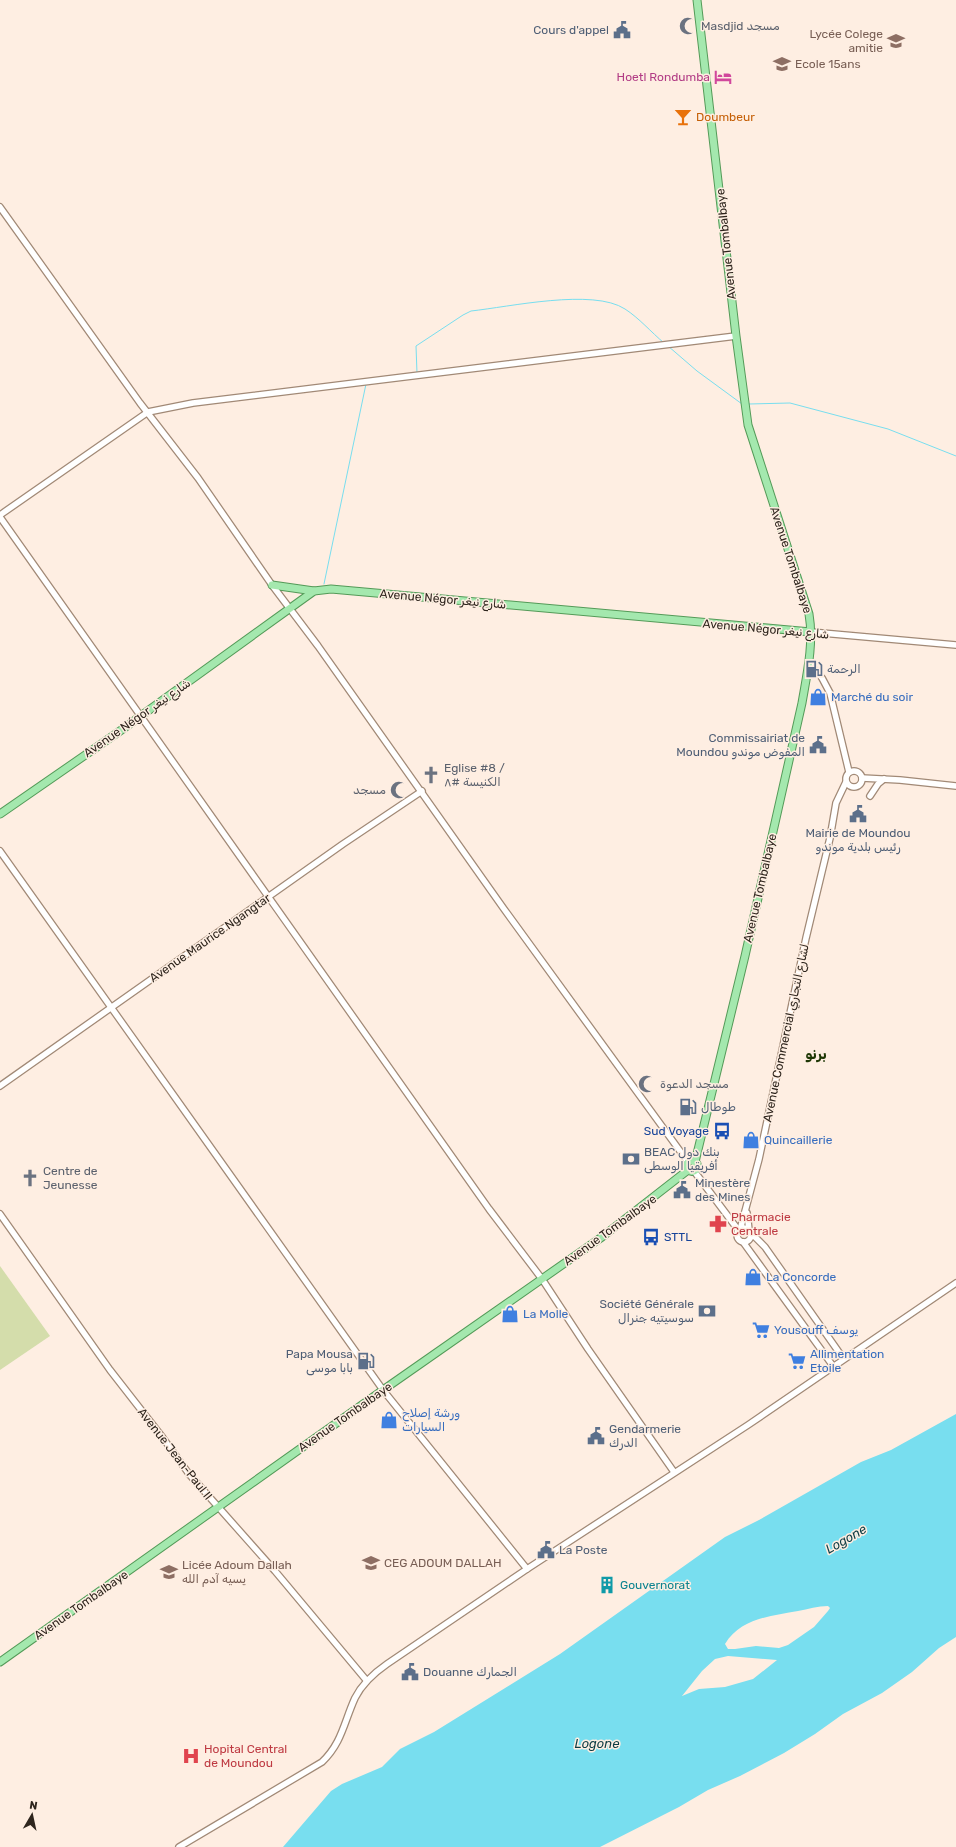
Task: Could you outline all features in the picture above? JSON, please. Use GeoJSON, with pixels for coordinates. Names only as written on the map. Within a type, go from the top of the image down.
{"type":"FeatureCollection","features":[{"type":"Feature","properties":{"kind":"main road","name":"Avenue Tombalbaye"},"geometry":{"type":"LineString","coordinates":[[0,1662],[383,1390],[542,1280],[697,1167],[692,1162],[745,956],[802,704],[809,663],[811,632],[809,614],[752,440],[744,400],[697,0]]}},
{"type":"Feature","properties":{"kind":"main road"},"geometry":{"type":"LineString","coordinates":[[272,586],[314,591]]}},
{"type":"Feature","properties":{"kind":"main road","name":"Avenue Négor شارع نيغر"},"geometry":{"type":"LineString","coordinates":[[0,814],[141,717],[314,591],[331,590],[468,600],[704,624],[811,632]]}},
{"type":"Feature","properties":{"kind":"street"},"geometry":{"type":"LineString","coordinates":[[0,207],[148,412],[198,478],[272,586],[290,608],[422,791],[504,909],[692,1162]]}},
{"type":"Feature","properties":{"kind":"street"},"geometry":{"type":"LineString","coordinates":[[674,1472],[542,1280],[489,1209],[384,1058],[268,897],[0,516],[148,412],[193,403],[736,336]]}},
{"type":"Feature","properties":{"kind":"street","name":"Avenue Négor شارع نيغر"},"geometry":{"type":"LineString","coordinates":[[811,632],[956,645]]}},
{"type":"Feature","properties":{"kind":"street"},"geometry":{"type":"LineString","coordinates":[[809,663],[822,678],[830,693],[849,772],[846,777],[846,782],[850,787],[857,787],[862,782],[862,778]]}},
{"type":"Feature","properties":{"kind":"street"},"geometry":{"type":"LineString","coordinates":[[849,772],[857,772],[862,778],[956,786]]}},
{"type":"Feature","properties":{"kind":"street"},"geometry":{"type":"LineString","coordinates":[[870,796],[878,784],[884,779]]}},
{"type":"Feature","properties":{"kind":"street","name":"Avenue Commercial لشارع التجاري"},"geometry":{"type":"LineString","coordinates":[[739,1230],[746,1210],[806,938],[826,856],[836,803],[846,782]]}},
{"type":"Feature","properties":{"kind":"street","name":"Avenue Maurice Ngangtar"},"geometry":{"type":"LineString","coordinates":[[0,1086],[113,1008],[343,844],[422,791]]}},
{"type":"Feature","properties":{"kind":"street"},"geometry":{"type":"LineString","coordinates":[[0,851],[383,1390],[527,1569]]}},
{"type":"Feature","properties":{"kind":"street"},"geometry":{"type":"LineString","coordinates":[[691,1171],[739,1230],[738,1238],[743,1242],[833,1366]]}},
{"type":"Feature","properties":{"kind":"street"},"geometry":{"type":"LineString","coordinates":[[743,1242],[748,1241],[750,1231],[746,1210]]}},
{"type":"Feature","properties":{"kind":"street","name":"Avenue Jean-Paul II"},"geometry":{"type":"LineString","coordinates":[[0,1214],[118,1381],[189,1474],[217,1508],[275,1571],[367,1681]]}},
{"type":"Feature","properties":{"kind":"street"},"geometry":{"type":"LineString","coordinates":[[739,1230],[744,1228],[750,1231],[765,1247],[844,1358]]}},
{"type":"Feature","properties":{"kind":"street"},"geometry":{"type":"LineString","coordinates":[[179,1847],[322,1762],[336,1746],[355,1697],[367,1681],[387,1664],[527,1569],[748,1425],[844,1358],[956,1283]]}},
{"type":"Feature","properties":{"kind":"green space"},"geometry":{"type":"Polygon","coordinates":[[[0,1266],[50,1336],[0,1370],[0,1266]]]}},
{"type":"Feature","properties":{"kind":"water","name":"Logone"},"geometry":{"type":"Polygon","coordinates":[[[956,1414],[956,1637],[939,1648],[912,1672],[882,1693],[843,1714],[815,1734],[784,1753],[740,1776],[708,1790],[679,1807],[600,1847],[283,1847],[331,1791],[342,1784],[382,1767],[400,1749],[434,1732],[560,1654],[725,1537],[759,1520],[861,1462],[891,1450],[956,1414]],[[820,1606],[767,1617],[748,1623],[732,1635],[725,1644],[728,1649],[756,1646],[779,1648],[788,1645],[814,1627],[830,1608],[828,1606],[820,1606]],[[728,1656],[715,1659],[702,1671],[682,1696],[699,1689],[725,1687],[753,1679],[777,1660],[728,1656]]]}},
{"type":"Feature","properties":{"kind":"waterway"},"geometry":{"type":"LineString","coordinates":[[417,373],[416,346],[463,315],[471,311],[528,303],[572,299],[611,303],[625,309],[664,343]]}},
{"type":"Feature","properties":{"kind":"waterway"},"geometry":{"type":"LineString","coordinates":[[668,346],[697,371],[742,404]]}},
{"type":"Feature","properties":{"kind":"waterway"},"geometry":{"type":"LineString","coordinates":[[395,381],[416,378]]}},
{"type":"Feature","properties":{"kind":"waterway"},"geometry":{"type":"LineString","coordinates":[[324,584],[366,384]]}},
{"type":"Feature","properties":{"kind":"waterway"},"geometry":{"type":"LineString","coordinates":[[749,404],[790,403],[888,429],[956,456]]}},
{"type":"Feature","properties":{"kind":"place","name":"Masdjid مسجد"},"geometry":{"type":"Point","coordinates":[688,26]}},
{"type":"Feature","properties":{"kind":"place","name":"Cours d'appel"},"geometry":{"type":"Point","coordinates":[622,30]}},
{"type":"Feature","properties":{"kind":"place","name":"Lycée Colege amitie"},"geometry":{"type":"Point","coordinates":[896,41]}},
{"type":"Feature","properties":{"kind":"place","name":"Ecole 15ans"},"geometry":{"type":"Point","coordinates":[782,64]}},
{"type":"Feature","properties":{"kind":"place","name":"Hoetl Rondumba"},"geometry":{"type":"Point","coordinates":[723,77]}},
{"type":"Feature","properties":{"kind":"place","name":"Doumbeur"},"geometry":{"type":"Point","coordinates":[683,117]}},
{"type":"Feature","properties":{"kind":"place","name":"الرحمة"},"geometry":{"type":"Point","coordinates":[814,669]}},
{"type":"Feature","properties":{"kind":"place","name":"Marché du soir"},"geometry":{"type":"Point","coordinates":[818,697]}},
{"type":"Feature","properties":{"kind":"place","name":"Commissairiat de Moundou المفوض موندو"},"geometry":{"type":"Point","coordinates":[818,745]}},
{"type":"Feature","properties":{"kind":"place","name":"Eglise #8 / الكنيسة #٨"},"geometry":{"type":"Point","coordinates":[431,775]}},
{"type":"Feature","properties":{"kind":"place","name":"مسجد"},"geometry":{"type":"Point","coordinates":[399,790]}},
{"type":"Feature","properties":{"kind":"place","name":"Mairie de Moundou رئيس بلدية موندو"},"geometry":{"type":"Point","coordinates":[858,814]}},
{"type":"Feature","properties":{"kind":"place","name":"مسجد الدعوة"},"geometry":{"type":"Point","coordinates":[647,1084]}},
{"type":"Feature","properties":{"kind":"place","name":"طوطال"},"geometry":{"type":"Point","coordinates":[688,1107]}},
{"type":"Feature","properties":{"kind":"place","name":"Sud Voyage"},"geometry":{"type":"Point","coordinates":[722,1131]}},
{"type":"Feature","properties":{"kind":"place","name":"Quincaillerie"},"geometry":{"type":"Point","coordinates":[751,1140]}},
{"type":"Feature","properties":{"kind":"place","name":"BEAC بنك دول أفريقيا الوسطى"},"geometry":{"type":"Point","coordinates":[631,1159]}},
{"type":"Feature","properties":{"kind":"place","name":"Centre de Jeunesse"},"geometry":{"type":"Point","coordinates":[30,1178]}},
{"type":"Feature","properties":{"kind":"place","name":"Minestère des Mines"},"geometry":{"type":"Point","coordinates":[682,1190]}},
{"type":"Feature","properties":{"kind":"place","name":"Pharmacie Centrale"},"geometry":{"type":"Point","coordinates":[718,1224]}},
{"type":"Feature","properties":{"kind":"place","name":"STTL"},"geometry":{"type":"Point","coordinates":[651,1237]}},
{"type":"Feature","properties":{"kind":"place","name":"La Concorde"},"geometry":{"type":"Point","coordinates":[753,1277]}},
{"type":"Feature","properties":{"kind":"place","name":"Société Générale سوسيتيه جنرال"},"geometry":{"type":"Point","coordinates":[707,1311]}},
{"type":"Feature","properties":{"kind":"place","name":"La Molle"},"geometry":{"type":"Point","coordinates":[510,1314]}},
{"type":"Feature","properties":{"kind":"place","name":"Yousouff يوسف"},"geometry":{"type":"Point","coordinates":[761,1330]}},
{"type":"Feature","properties":{"kind":"place","name":"Papa Mousa بابا موسى"},"geometry":{"type":"Point","coordinates":[366,1361]}},
{"type":"Feature","properties":{"kind":"place","name":"Allimentation Etoile"},"geometry":{"type":"Point","coordinates":[797,1361]}},
{"type":"Feature","properties":{"kind":"place","name":"ورشة إصلاح السيارات"},"geometry":{"type":"Point","coordinates":[389,1420]}},
{"type":"Feature","properties":{"kind":"place","name":"Gendarmerie الدرك"},"geometry":{"type":"Point","coordinates":[596,1436]}},
{"type":"Feature","properties":{"kind":"place","name":"La Poste"},"geometry":{"type":"Point","coordinates":[546,1550]}},
{"type":"Feature","properties":{"kind":"place","name":"CEG ADOUM DALLAH"},"geometry":{"type":"Point","coordinates":[371,1563]}},
{"type":"Feature","properties":{"kind":"place","name":"Licée Adoum Dallah يسيه آدم الله"},"geometry":{"type":"Point","coordinates":[169,1572]}},
{"type":"Feature","properties":{"kind":"place","name":"Gouvernorat"},"geometry":{"type":"Point","coordinates":[607,1585]}},
{"type":"Feature","properties":{"kind":"place","name":"Douanne الجمارك"},"geometry":{"type":"Point","coordinates":[410,1672]}},
{"type":"Feature","properties":{"kind":"place","name":"Hopital Central de Moundou"},"geometry":{"type":"Point","coordinates":[191,1756]}},
{"type":"Feature","properties":{"kind":"district","name":"برنو"},"geometry":{"type":"Point","coordinates":[816,1054]}}]}
